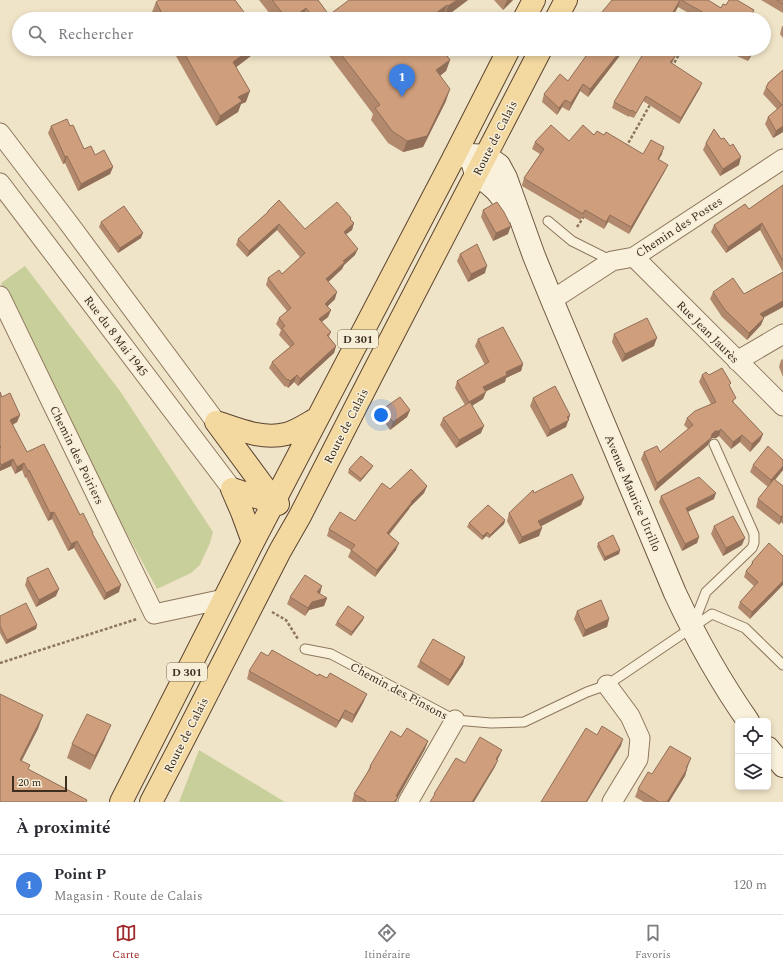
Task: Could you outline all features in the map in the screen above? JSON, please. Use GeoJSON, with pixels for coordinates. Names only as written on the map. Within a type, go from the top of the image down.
{"type":"FeatureCollection","features":[{"type":"Feature","properties":{"kind":"main road"},"geometry":{"type":"LineString","coordinates":[[528,12],[534,0]]}},
{"type":"Feature","properties":{"kind":"main road"},"geometry":{"type":"LineString","coordinates":[[560,12],[566,0]]}},
{"type":"Feature","properties":{"kind":"main road","name":"Route de Calais"},"geometry":{"type":"LineString","coordinates":[[151,802],[372,375],[470,156],[506,56]]}},
{"type":"Feature","properties":{"kind":"main road","name":"Route de Calais"},"geometry":{"type":"LineString","coordinates":[[121,802],[316,419],[470,156],[535,56]]}},
{"type":"Feature","properties":{"kind":"main road","name":"Avenue Maurice Utrillo"},"geometry":{"type":"LineString","coordinates":[[470,156],[489,183],[504,199],[534,256],[675,593],[720,679],[746,718]]}},
{"type":"Feature","properties":{"kind":"main road"},"geometry":{"type":"LineString","coordinates":[[216,422],[254,434],[272,436],[286,434],[316,419]]}},
{"type":"Feature","properties":{"kind":"main road"},"geometry":{"type":"LineString","coordinates":[[216,422],[275,502]]}},
{"type":"Feature","properties":{"kind":"main road"},"geometry":{"type":"LineString","coordinates":[[232,489],[275,502],[300,516]]}},
{"type":"Feature","properties":{"kind":"main road"},"geometry":{"type":"LineString","coordinates":[[232,489],[253,542]]}},
{"type":"Feature","properties":{"kind":"main road"},"geometry":{"type":"LineString","coordinates":[[771,752],[783,766]]}},
{"type":"Feature","properties":{"kind":"street"},"geometry":{"type":"LineString","coordinates":[[2,140],[70,225],[216,422]]}},
{"type":"Feature","properties":{"kind":"street","name":"Chemin des Postes"},"geometry":{"type":"LineString","coordinates":[[552,300],[612,261],[634,258],[783,159]]}},
{"type":"Feature","properties":{"kind":"street","name":"Rue du 8 Mai 1945"},"geometry":{"type":"LineString","coordinates":[[0,183],[232,489]]}},
{"type":"Feature","properties":{"kind":"street","name":"Rue Jean Jaurès"},"geometry":{"type":"LineString","coordinates":[[634,258],[783,406]]}},
{"type":"Feature","properties":{"kind":"street","name":"Chemin des Poiriers"},"geometry":{"type":"LineString","coordinates":[[0,296],[154,614]]}},
{"type":"Feature","properties":{"kind":"street"},"geometry":{"type":"LineString","coordinates":[[737,361],[783,334]]}},
{"type":"Feature","properties":{"kind":"street"},"geometry":{"type":"LineString","coordinates":[[154,614],[224,599]]}},
{"type":"Feature","properties":{"kind":"street"},"geometry":{"type":"LineString","coordinates":[[607,685],[630,716],[640,738],[638,760],[612,802]]}},
{"type":"Feature","properties":{"kind":"street"},"geometry":{"type":"LineString","coordinates":[[408,802],[455,720]]}},
{"type":"Feature","properties":{"kind":"lane"},"geometry":{"type":"LineString","coordinates":[[548,221],[572,241],[612,261]]}},
{"type":"Feature","properties":{"kind":"lane"},"geometry":{"type":"LineString","coordinates":[[692,628],[706,592],[752,548],[754,543],[754,534],[714,444]]}},
{"type":"Feature","properties":{"kind":"lane","name":"Chemin des Pinsons"},"geometry":{"type":"LineString","coordinates":[[305,649],[332,654],[455,720],[491,723],[524,722],[586,692],[607,685],[712,614],[745,628],[783,664]]}},
{"type":"Feature","properties":{"kind":"path"},"geometry":{"type":"LineString","coordinates":[[670,70],[678,56]]}},
{"type":"Feature","properties":{"kind":"path"},"geometry":{"type":"LineString","coordinates":[[623,151],[655,97]]}},
{"type":"Feature","properties":{"kind":"path"},"geometry":{"type":"LineString","coordinates":[[572,241],[577,228],[588,209]]}},
{"type":"Feature","properties":{"kind":"path"},"geometry":{"type":"LineString","coordinates":[[254,602],[286,620],[305,649]]}},
{"type":"Feature","properties":{"kind":"path"},"geometry":{"type":"LineString","coordinates":[[0,663],[154,614]]}},
{"type":"Feature","properties":{"kind":"green space"},"geometry":{"type":"Polygon","coordinates":[[[25,266],[120,391],[213,532],[210,543],[200,565],[191,573],[157,589],[107,497],[1,283],[25,266]]]}},
{"type":"Feature","properties":{"kind":"green space"},"geometry":{"type":"Polygon","coordinates":[[[199,750],[285,802],[179,802],[199,750]]]}},
{"type":"Feature","properties":{"kind":"building"},"geometry":{"type":"Polygon","coordinates":[[[159,0],[235,0],[244,12],[161,12],[156,2],[159,0]]]}},
{"type":"Feature","properties":{"kind":"building"},"geometry":{"type":"Polygon","coordinates":[[[272,0],[318,0],[327,12],[309,12],[306,8],[301,12],[281,12],[272,0]]]}},
{"type":"Feature","properties":{"kind":"building"},"geometry":{"type":"Polygon","coordinates":[[[349,0],[457,0],[448,6],[447,5],[438,12],[333,12],[349,0]]]}},
{"type":"Feature","properties":{"kind":"building"},"geometry":{"type":"Polygon","coordinates":[[[612,0],[680,0],[673,12],[602,12],[612,0]]]}},
{"type":"Feature","properties":{"kind":"building"},"geometry":{"type":"Polygon","coordinates":[[[681,0],[708,0],[721,8],[723,4],[726,5],[729,0],[737,0],[754,10],[753,12],[702,12],[681,0]]]}},
{"type":"Feature","properties":{"kind":"building"},"geometry":{"type":"Polygon","coordinates":[[[777,0],[783,0],[783,4],[777,0]]]}},
{"type":"Feature","properties":{"kind":"building"},"geometry":{"type":"Polygon","coordinates":[[[186,56],[241,56],[233,62],[250,91],[238,97],[242,101],[220,116],[186,56]]]}},
{"type":"Feature","properties":{"kind":"building"},"geometry":{"type":"Polygon","coordinates":[[[342,56],[447,56],[450,60],[436,70],[450,89],[427,136],[407,141],[392,131],[375,108],[380,105],[342,56]]]}},
{"type":"Feature","properties":{"kind":"building"},"geometry":{"type":"Polygon","coordinates":[[[586,56],[616,56],[590,89],[583,84],[571,103],[565,100],[559,108],[544,94],[560,74],[568,81],[586,56]]]}},
{"type":"Feature","properties":{"kind":"building"},"geometry":{"type":"Polygon","coordinates":[[[642,56],[675,56],[670,62],[702,83],[681,118],[646,96],[636,113],[614,102],[642,56]]]}},
{"type":"Feature","properties":{"kind":"building"},"geometry":{"type":"Polygon","coordinates":[[[783,70],[783,126],[776,131],[768,117],[782,105],[766,87],[768,83],[783,70]]]}},
{"type":"Feature","properties":{"kind":"building"},"geometry":{"type":"Polygon","coordinates":[[[67,119],[70,126],[73,125],[84,149],[91,146],[95,155],[104,150],[113,167],[81,184],[67,156],[65,157],[51,126],[67,119]]]}},
{"type":"Feature","properties":{"kind":"building"},"geometry":{"type":"Polygon","coordinates":[[[551,125],[569,141],[583,125],[594,135],[597,131],[604,135],[606,132],[643,154],[651,140],[664,147],[658,159],[668,165],[631,227],[610,215],[606,222],[585,210],[583,214],[524,178],[544,149],[535,142],[551,125]]]}},
{"type":"Feature","properties":{"kind":"building"},"geometry":{"type":"Polygon","coordinates":[[[714,129],[721,139],[724,138],[730,146],[733,144],[741,157],[723,169],[706,143],[714,129]]]}},
{"type":"Feature","properties":{"kind":"building"},"geometry":{"type":"Polygon","coordinates":[[[783,185],[783,261],[762,223],[728,247],[714,225],[745,204],[749,209],[783,185]]]}},
{"type":"Feature","properties":{"kind":"building"},"geometry":{"type":"Polygon","coordinates":[[[279,200],[305,229],[337,202],[354,223],[344,232],[358,249],[343,261],[345,262],[326,279],[337,292],[325,304],[331,310],[319,319],[331,332],[327,335],[336,346],[300,379],[297,375],[290,381],[288,379],[287,380],[272,362],[294,344],[282,328],[285,326],[279,318],[291,308],[268,278],[279,270],[282,274],[305,253],[279,224],[249,251],[238,239],[279,200]]]}},
{"type":"Feature","properties":{"kind":"building"},"geometry":{"type":"Polygon","coordinates":[[[497,202],[511,226],[496,233],[483,210],[497,202]]]}},
{"type":"Feature","properties":{"kind":"building"},"geometry":{"type":"Polygon","coordinates":[[[124,206],[143,233],[120,248],[101,222],[124,206]]]}},
{"type":"Feature","properties":{"kind":"building"},"geometry":{"type":"Polygon","coordinates":[[[477,244],[487,266],[471,274],[460,254],[477,244]]]}},
{"type":"Feature","properties":{"kind":"building"},"geometry":{"type":"Polygon","coordinates":[[[783,272],[783,301],[760,314],[764,318],[749,333],[725,310],[713,292],[733,278],[744,294],[783,272]]]}},
{"type":"Feature","properties":{"kind":"building"},"geometry":{"type":"Polygon","coordinates":[[[647,318],[657,338],[625,354],[614,334],[647,318]]]}},
{"type":"Feature","properties":{"kind":"building"},"geometry":{"type":"Polygon","coordinates":[[[503,327],[523,364],[506,372],[507,375],[483,387],[486,392],[469,402],[457,381],[489,362],[478,339],[503,327]]]}},
{"type":"Feature","properties":{"kind":"building"},"geometry":{"type":"Polygon","coordinates":[[[722,368],[731,383],[729,385],[736,398],[732,401],[763,434],[752,444],[742,435],[733,442],[721,429],[719,431],[715,431],[711,438],[657,483],[644,452],[657,446],[660,452],[693,425],[687,418],[695,411],[716,402],[702,375],[706,372],[709,375],[722,368]]]}},
{"type":"Feature","properties":{"kind":"building"},"geometry":{"type":"Polygon","coordinates":[[[555,386],[570,415],[567,417],[569,420],[550,430],[533,398],[555,386]]]}},
{"type":"Feature","properties":{"kind":"building"},"geometry":{"type":"Polygon","coordinates":[[[0,392],[2,397],[10,393],[20,415],[10,420],[27,452],[44,444],[80,515],[83,513],[92,533],[121,585],[106,593],[77,541],[71,544],[54,512],[50,513],[29,470],[28,471],[24,463],[17,467],[13,459],[1,465],[0,392]]]}},
{"type":"Feature","properties":{"kind":"building"},"geometry":{"type":"Polygon","coordinates":[[[400,397],[410,410],[393,422],[383,409],[400,397]]]}},
{"type":"Feature","properties":{"kind":"building"},"geometry":{"type":"Polygon","coordinates":[[[470,402],[484,426],[459,440],[443,418],[470,402]]]}},
{"type":"Feature","properties":{"kind":"building"},"geometry":{"type":"Polygon","coordinates":[[[768,446],[783,460],[783,466],[771,480],[753,465],[768,446]]]}},
{"type":"Feature","properties":{"kind":"building"},"geometry":{"type":"Polygon","coordinates":[[[361,456],[373,466],[361,479],[349,469],[361,456]]]}},
{"type":"Feature","properties":{"kind":"building"},"geometry":{"type":"Polygon","coordinates":[[[411,469],[427,486],[411,502],[387,533],[399,543],[377,570],[351,550],[355,545],[329,529],[340,512],[355,521],[382,483],[390,489],[411,469]]]}},
{"type":"Feature","properties":{"kind":"building"},"geometry":{"type":"Polygon","coordinates":[[[572,474],[584,498],[538,521],[542,528],[522,537],[509,513],[533,490],[534,493],[572,474]]]}},
{"type":"Feature","properties":{"kind":"building"},"geometry":{"type":"Polygon","coordinates":[[[699,477],[716,493],[686,508],[699,537],[685,544],[661,496],[699,477]]]}},
{"type":"Feature","properties":{"kind":"building"},"geometry":{"type":"Polygon","coordinates":[[[774,479],[783,486],[783,515],[781,517],[758,499],[774,479]]]}},
{"type":"Feature","properties":{"kind":"building"},"geometry":{"type":"Polygon","coordinates":[[[488,505],[505,520],[490,535],[487,532],[483,536],[469,523],[488,505]]]}},
{"type":"Feature","properties":{"kind":"building"},"geometry":{"type":"Polygon","coordinates":[[[733,516],[745,538],[726,548],[714,526],[733,516]]]}},
{"type":"Feature","properties":{"kind":"building"},"geometry":{"type":"Polygon","coordinates":[[[613,535],[620,550],[605,557],[598,543],[613,535]]]}},
{"type":"Feature","properties":{"kind":"building"},"geometry":{"type":"Polygon","coordinates":[[[769,543],[783,556],[783,581],[752,612],[740,602],[758,582],[746,571],[769,543]]]}},
{"type":"Feature","properties":{"kind":"building"},"geometry":{"type":"Polygon","coordinates":[[[48,568],[59,589],[39,600],[27,578],[48,568]]]}},
{"type":"Feature","properties":{"kind":"building"},"geometry":{"type":"Polygon","coordinates":[[[305,575],[322,586],[317,592],[327,598],[312,602],[308,608],[290,597],[305,575]]]}},
{"type":"Feature","properties":{"kind":"building"},"geometry":{"type":"Polygon","coordinates":[[[601,600],[609,619],[585,630],[577,611],[601,600]]]}},
{"type":"Feature","properties":{"kind":"building"},"geometry":{"type":"Polygon","coordinates":[[[26,603],[37,625],[7,640],[0,626],[0,616],[26,603]]]}},
{"type":"Feature","properties":{"kind":"building"},"geometry":{"type":"Polygon","coordinates":[[[348,606],[364,617],[352,632],[337,622],[348,606]]]}},
{"type":"Feature","properties":{"kind":"building"},"geometry":{"type":"Polygon","coordinates":[[[433,639],[465,657],[450,680],[420,661],[433,639]]]}},
{"type":"Feature","properties":{"kind":"building"},"geometry":{"type":"Polygon","coordinates":[[[272,650],[318,676],[319,674],[327,678],[330,673],[367,694],[354,715],[345,710],[339,721],[249,671],[261,652],[268,656],[272,650]]]}},
{"type":"Feature","properties":{"kind":"building"},"geometry":{"type":"Polygon","coordinates":[[[0,694],[43,715],[20,760],[30,765],[28,769],[87,800],[86,802],[0,802],[0,694]]]}},
{"type":"Feature","properties":{"kind":"building"},"geometry":{"type":"Polygon","coordinates":[[[87,714],[111,725],[95,756],[72,744],[87,714]]]}},
{"type":"Feature","properties":{"kind":"building"},"geometry":{"type":"Polygon","coordinates":[[[602,726],[623,739],[586,802],[541,802],[586,728],[597,735],[602,726]]]}},
{"type":"Feature","properties":{"kind":"building"},"geometry":{"type":"Polygon","coordinates":[[[407,728],[428,741],[396,796],[398,797],[394,802],[365,802],[366,801],[354,794],[391,731],[401,737],[407,728]]]}},
{"type":"Feature","properties":{"kind":"building"},"geometry":{"type":"Polygon","coordinates":[[[480,737],[502,750],[496,759],[498,760],[472,802],[430,802],[456,758],[465,763],[480,737]]]}},
{"type":"Feature","properties":{"kind":"building"},"geometry":{"type":"Polygon","coordinates":[[[670,746],[691,758],[686,768],[687,769],[667,802],[659,802],[638,789],[648,772],[652,774],[670,746]]]}},
{"type":"Feature","properties":{"kind":"place","name":"Point P"},"geometry":{"type":"Point","coordinates":[402,97]}}]}
